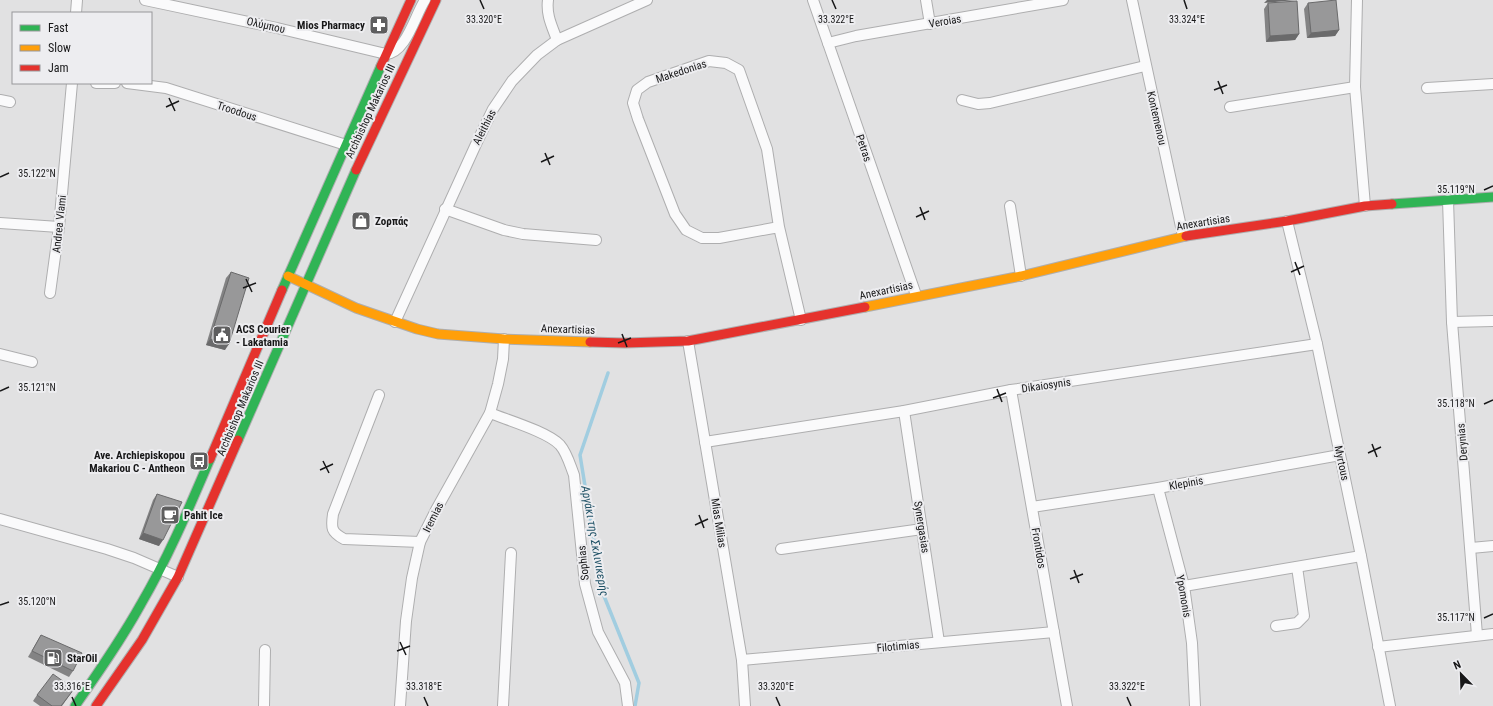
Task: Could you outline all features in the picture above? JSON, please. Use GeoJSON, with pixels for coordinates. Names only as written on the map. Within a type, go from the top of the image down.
{"type":"FeatureCollection","features":[{"type":"Feature","properties":{"kind":"main road","name":"Archbishop Makarios III"},"geometry":{"type":"LineString","coordinates":[[75,706],[96,677],[160,570],[199,485],[288,276],[411,0]]}},
{"type":"Feature","properties":{"kind":"main road","name":"Archbishop Makarios III"},"geometry":{"type":"LineString","coordinates":[[96,706],[142,640],[178,578],[363,154],[436,0]]}},
{"type":"Feature","properties":{"kind":"main road","name":"Anexartisias"},"geometry":{"type":"LineString","coordinates":[[288,276],[356,308],[395,322],[438,334],[504,339],[624,343],[688,341],[1021,276],[1183,236],[1287,221],[1365,206],[1493,197]]}},
{"type":"Feature","properties":{"kind":"street"},"geometry":{"type":"LineString","coordinates":[[76,12],[77,0]]}},
{"type":"Feature","properties":{"kind":"street","name":"Ολύμπου"},"geometry":{"type":"LineString","coordinates":[[145,0],[277,28],[386,54]]}},
{"type":"Feature","properties":{"kind":"street"},"geometry":{"type":"LineString","coordinates":[[386,54],[395,52],[402,46],[425,0]]}},
{"type":"Feature","properties":{"kind":"street"},"geometry":{"type":"LineString","coordinates":[[548,0],[548,19],[558,40]]}},
{"type":"Feature","properties":{"kind":"street","name":"Aleithias"},"geometry":{"type":"LineString","coordinates":[[395,322],[445,209],[493,109],[512,81],[537,55],[558,40],[647,0]]}},
{"type":"Feature","properties":{"kind":"street","name":"Petras"},"geometry":{"type":"LineString","coordinates":[[813,0],[916,296]]}},
{"type":"Feature","properties":{"kind":"street"},"geometry":{"type":"LineString","coordinates":[[926,0],[930,24]]}},
{"type":"Feature","properties":{"kind":"street","name":"Veroias"},"geometry":{"type":"LineString","coordinates":[[828,43],[856,36],[1063,0]]}},
{"type":"Feature","properties":{"kind":"street","name":"Kontemenou"},"geometry":{"type":"LineString","coordinates":[[1132,0],[1145,66],[1183,236]]}},
{"type":"Feature","properties":{"kind":"street"},"geometry":{"type":"LineString","coordinates":[[1357,0],[1355,87],[1365,206]]}},
{"type":"Feature","properties":{"kind":"street","name":"Makedonias"},"geometry":{"type":"LineString","coordinates":[[779,227],[713,238],[702,238],[686,230],[675,214],[638,119],[633,103],[638,90],[648,82],[709,60],[726,63],[739,70],[767,149],[779,227],[801,320]]}},
{"type":"Feature","properties":{"kind":"street"},"geometry":{"type":"LineString","coordinates":[[962,100],[971,103],[990,103],[1145,66]]}},
{"type":"Feature","properties":{"kind":"street","name":"Andrea Vlami"},"geometry":{"type":"LineString","coordinates":[[50,293],[56,261],[72,84]]}},
{"type":"Feature","properties":{"kind":"street","name":"Troodous"},"geometry":{"type":"LineString","coordinates":[[135,84],[166,88],[346,145]]}},
{"type":"Feature","properties":{"kind":"street"},"geometry":{"type":"LineString","coordinates":[[1427,88],[1493,84]]}},
{"type":"Feature","properties":{"kind":"street"},"geometry":{"type":"LineString","coordinates":[[1230,107],[1355,87]]}},
{"type":"Feature","properties":{"kind":"street","name":"Derynias"},"geometry":{"type":"LineString","coordinates":[[1448,200],[1452,322],[1477,636]]}},
{"type":"Feature","properties":{"kind":"street"},"geometry":{"type":"LineString","coordinates":[[1010,206],[1021,276]]}},
{"type":"Feature","properties":{"kind":"street"},"geometry":{"type":"LineString","coordinates":[[445,209],[504,230],[522,234],[596,240]]}},
{"type":"Feature","properties":{"kind":"street","name":"Myrtous"},"geometry":{"type":"LineString","coordinates":[[1287,221],[1317,344],[1361,556],[1390,706]]}},
{"type":"Feature","properties":{"kind":"street"},"geometry":{"type":"LineString","coordinates":[[0,223],[59,227]]}},
{"type":"Feature","properties":{"kind":"street"},"geometry":{"type":"LineString","coordinates":[[1452,322],[1493,321]]}},
{"type":"Feature","properties":{"kind":"street","name":"Iremias"},"geometry":{"type":"LineString","coordinates":[[400,706],[406,621],[412,578],[420,542],[490,413],[498,384],[504,339]]}},
{"type":"Feature","properties":{"kind":"street","name":"Mias Milias"},"geometry":{"type":"LineString","coordinates":[[688,341],[742,660],[745,706]]}},
{"type":"Feature","properties":{"kind":"street","name":"Dikaiosynis"},"geometry":{"type":"LineString","coordinates":[[705,442],[904,411],[1011,390],[1317,344]]}},
{"type":"Feature","properties":{"kind":"street"},"geometry":{"type":"LineString","coordinates":[[0,354],[32,362]]}},
{"type":"Feature","properties":{"kind":"street","name":"Frontidos"},"geometry":{"type":"LineString","coordinates":[[1011,390],[1068,706]]}},
{"type":"Feature","properties":{"kind":"street"},"geometry":{"type":"LineString","coordinates":[[379,395],[333,514],[331,525],[335,534],[344,539],[420,542]]}},
{"type":"Feature","properties":{"kind":"street","name":"Synergasias"},"geometry":{"type":"LineString","coordinates":[[904,411],[939,642]]}},
{"type":"Feature","properties":{"kind":"street","name":"Sophias"},"geometry":{"type":"LineString","coordinates":[[490,413],[544,434],[559,444],[568,459],[574,475],[585,584],[598,632],[625,683],[628,706]]}},
{"type":"Feature","properties":{"kind":"street","name":"Klepinis"},"geometry":{"type":"LineString","coordinates":[[1032,507],[1158,488],[1340,455]]}},
{"type":"Feature","properties":{"kind":"street","name":"Ypomonis"},"geometry":{"type":"LineString","coordinates":[[1158,488],[1184,586],[1192,643],[1195,706]]}},
{"type":"Feature","properties":{"kind":"street"},"geometry":{"type":"LineString","coordinates":[[0,519],[107,549],[134,558],[178,578]]}},
{"type":"Feature","properties":{"kind":"street"},"geometry":{"type":"LineString","coordinates":[[781,549],[922,529]]}},
{"type":"Feature","properties":{"kind":"street"},"geometry":{"type":"LineString","coordinates":[[1471,548],[1493,546]]}},
{"type":"Feature","properties":{"kind":"street"},"geometry":{"type":"LineString","coordinates":[[503,706],[511,553]]}},
{"type":"Feature","properties":{"kind":"street"},"geometry":{"type":"LineString","coordinates":[[1184,586],[1361,556]]}},
{"type":"Feature","properties":{"kind":"street"},"geometry":{"type":"LineString","coordinates":[[1276,626],[1297,623],[1304,616],[1297,567]]}},
{"type":"Feature","properties":{"kind":"street","name":"Filotimias"},"geometry":{"type":"LineString","coordinates":[[742,660],[1054,632]]}},
{"type":"Feature","properties":{"kind":"street"},"geometry":{"type":"LineString","coordinates":[[1378,647],[1493,634]]}},
{"type":"Feature","properties":{"kind":"street"},"geometry":{"type":"LineString","coordinates":[[264,706],[265,650]]}},
{"type":"Feature","properties":{"kind":"building"},"geometry":{"type":"Polygon","coordinates":[[[1336,0],[1339,30],[1311,33],[1308,3],[1336,0]]]}},
{"type":"Feature","properties":{"kind":"building"},"geometry":{"type":"Polygon","coordinates":[[[1297,1],[1299,34],[1270,36],[1268,3],[1297,1]]]}},
{"type":"Feature","properties":{"kind":"building"},"geometry":{"type":"Polygon","coordinates":[[[231,272],[249,278],[229,344],[210,339],[231,272]]]}},
{"type":"Feature","properties":{"kind":"building"},"geometry":{"type":"Polygon","coordinates":[[[157,494],[182,502],[163,540],[143,533],[157,494]]]}},
{"type":"Feature","properties":{"kind":"building","name":"StarOil"},"geometry":{"type":"Polygon","coordinates":[[[41,635],[82,653],[73,671],[32,651],[41,635]]]}},
{"type":"Feature","properties":{"kind":"building"},"geometry":{"type":"Polygon","coordinates":[[[53,674],[74,689],[61,706],[52,706],[37,695],[53,674]]]}},
{"type":"Feature","properties":{"kind":"waterway","name":"Αργάκι της Σκλινικερής"},"geometry":{"type":"LineString","coordinates":[[608,373],[580,455],[602,591],[639,683],[635,706]]}},
{"type":"Feature","properties":{"kind":"traffic: fast"},"geometry":{"type":"LineString","coordinates":[[282,290],[381,66]]}},
{"type":"Feature","properties":{"kind":"traffic: fast"},"geometry":{"type":"LineString","coordinates":[[238,440],[356,170]]}},
{"type":"Feature","properties":{"kind":"traffic: fast"},"geometry":{"type":"LineString","coordinates":[[1392,204],[1493,197]]}},
{"type":"Feature","properties":{"kind":"traffic: fast"},"geometry":{"type":"LineString","coordinates":[[75,706],[101,669],[151,587],[178,533],[210,459]]}},
{"type":"Feature","properties":{"kind":"traffic: slow"},"geometry":{"type":"LineString","coordinates":[[865,307],[1021,276],[1186,236]]}},
{"type":"Feature","properties":{"kind":"traffic: slow"},"geometry":{"type":"LineString","coordinates":[[288,276],[356,308],[417,329],[438,334],[504,339],[590,342]]}},
{"type":"Feature","properties":{"kind":"traffic: jam"},"geometry":{"type":"LineString","coordinates":[[381,66],[411,0]]}},
{"type":"Feature","properties":{"kind":"traffic: jam"},"geometry":{"type":"LineString","coordinates":[[356,170],[436,0]]}},
{"type":"Feature","properties":{"kind":"traffic: jam"},"geometry":{"type":"LineString","coordinates":[[1186,236],[1287,221],[1365,206],[1392,204]]}},
{"type":"Feature","properties":{"kind":"traffic: jam"},"geometry":{"type":"LineString","coordinates":[[210,459],[282,290]]}},
{"type":"Feature","properties":{"kind":"traffic: jam"},"geometry":{"type":"LineString","coordinates":[[590,342],[625,343],[688,341],[865,307]]}},
{"type":"Feature","properties":{"kind":"traffic: jam"},"geometry":{"type":"LineString","coordinates":[[96,706],[142,640],[178,577],[238,440]]}},
{"type":"Feature","properties":{"kind":"place","name":"Mios Pharmacy"},"geometry":{"type":"Point","coordinates":[379,25]}},
{"type":"Feature","properties":{"kind":"place","name":"Ζορπάς"},"geometry":{"type":"Point","coordinates":[361,221]}},
{"type":"Feature","properties":{"kind":"place","name":"ACS Courier - Lakatamia"},"geometry":{"type":"Point","coordinates":[222,335]}},
{"type":"Feature","properties":{"kind":"place","name":"Ave. Archiepiskopou Makariou C - Antheon"},"geometry":{"type":"Point","coordinates":[199,461]}},
{"type":"Feature","properties":{"kind":"place","name":"Pahit Ice"},"geometry":{"type":"Point","coordinates":[170,515]}},
{"type":"Feature","properties":{"kind":"place","name":"StarOil"},"geometry":{"type":"Point","coordinates":[53,658]}}]}
